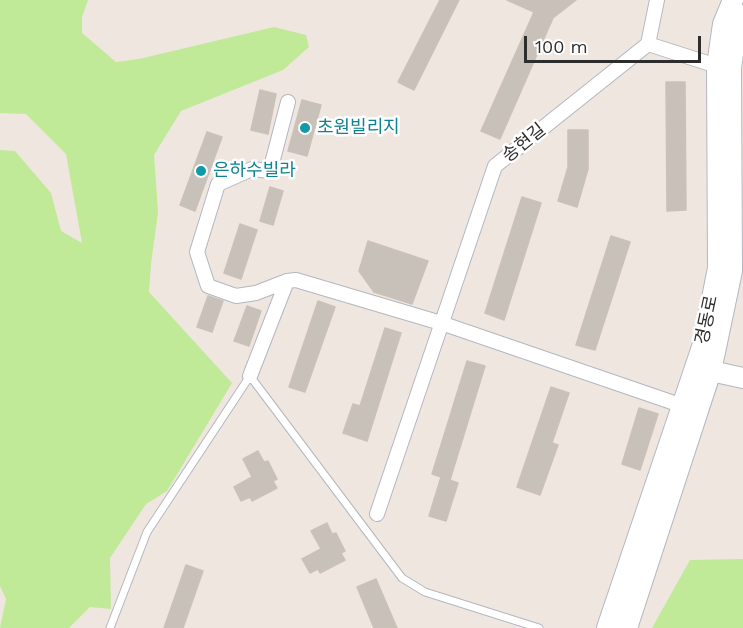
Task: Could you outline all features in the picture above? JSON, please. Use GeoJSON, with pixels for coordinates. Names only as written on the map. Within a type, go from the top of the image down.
{"type":"FeatureCollection","features":[{"type":"Feature","properties":{"kind":"street"},"geometry":{"type":"LineString","coordinates":[[657,0],[648,44],[717,66]]}},
{"type":"Feature","properties":{"kind":"street","name":"경동로"},"geometry":{"type":"LineString","coordinates":[[607,628],[703,344],[718,268],[717,66],[723,24],[733,0]]}},
{"type":"Feature","properties":{"kind":"street","name":"경동로"},"geometry":{"type":"LineString","coordinates":[[627,628],[711,371],[732,271],[731,68],[737,27],[743,15]]}},
{"type":"Feature","properties":{"kind":"street","name":"송현길"},"geometry":{"type":"LineString","coordinates":[[377,514],[495,166],[648,44]]}},
{"type":"Feature","properties":{"kind":"street"},"geometry":{"type":"LineString","coordinates":[[288,102],[270,171],[252,169],[218,184],[197,252],[208,286],[236,296],[256,293],[296,280],[441,323],[683,406]]}},
{"type":"Feature","properties":{"kind":"street"},"geometry":{"type":"LineString","coordinates":[[250,376],[288,281]]}},
{"type":"Feature","properties":{"kind":"street"},"geometry":{"type":"LineString","coordinates":[[711,371],[743,378]]}},
{"type":"Feature","properties":{"kind":"lane"},"geometry":{"type":"LineString","coordinates":[[110,628],[147,532],[250,376],[402,578],[425,592],[539,628]]}},
{"type":"Feature","properties":{"kind":"green space"},"geometry":{"type":"Polygon","coordinates":[[[0,0],[88,0],[82,17],[82,33],[116,62],[139,59],[274,27],[306,35],[309,47],[283,70],[181,111],[154,155],[158,212],[149,292],[232,383],[167,491],[146,504],[110,558],[111,609],[90,607],[69,628],[0,628],[6,599],[0,586],[0,150],[15,151],[51,193],[61,231],[82,243],[66,154],[26,114],[0,113],[0,0]]]}},
{"type":"Feature","properties":{"kind":"green space"},"geometry":{"type":"Polygon","coordinates":[[[743,559],[743,628],[652,628],[690,560],[743,559]]]}},
{"type":"Feature","properties":{"kind":"building"},"geometry":{"type":"Polygon","coordinates":[[[440,0],[459,0],[414,90],[398,82],[440,0]]]}},
{"type":"Feature","properties":{"kind":"building"},"geometry":{"type":"Polygon","coordinates":[[[507,0],[576,0],[553,18],[500,139],[481,131],[534,12],[507,0]]]}},
{"type":"Feature","properties":{"kind":"building"},"geometry":{"type":"Polygon","coordinates":[[[666,82],[685,82],[686,210],[667,211],[666,82]]]}},
{"type":"Feature","properties":{"kind":"building"},"geometry":{"type":"Polygon","coordinates":[[[260,90],[276,94],[268,134],[251,130],[260,90]]]}},
{"type":"Feature","properties":{"kind":"building","name":"초원빌리지"},"geometry":{"type":"Polygon","coordinates":[[[302,100],[321,105],[307,156],[288,151],[302,100]]]}},
{"type":"Feature","properties":{"kind":"building"},"geometry":{"type":"Polygon","coordinates":[[[568,130],[588,130],[588,169],[577,207],[558,201],[568,167],[568,130]]]}},
{"type":"Feature","properties":{"kind":"building","name":"은하수빌라"},"geometry":{"type":"Polygon","coordinates":[[[207,132],[222,137],[195,211],[180,205],[207,132]]]}},
{"type":"Feature","properties":{"kind":"building"},"geometry":{"type":"Polygon","coordinates":[[[270,187],[283,191],[273,225],[260,221],[270,187]]]}},
{"type":"Feature","properties":{"kind":"building"},"geometry":{"type":"Polygon","coordinates":[[[522,197],[541,203],[504,320],[485,313],[522,197]]]}},
{"type":"Feature","properties":{"kind":"building"},"geometry":{"type":"Polygon","coordinates":[[[240,224],[257,230],[241,279],[224,273],[240,224]]]}},
{"type":"Feature","properties":{"kind":"building"},"geometry":{"type":"Polygon","coordinates":[[[611,236],[630,242],[595,350],[576,345],[611,236]]]}},
{"type":"Feature","properties":{"kind":"building"},"geometry":{"type":"Polygon","coordinates":[[[368,241],[428,261],[412,304],[374,292],[359,271],[368,241]]]}},
{"type":"Feature","properties":{"kind":"building"},"geometry":{"type":"Polygon","coordinates":[[[208,296],[223,301],[212,332],[197,327],[208,296]]]}},
{"type":"Feature","properties":{"kind":"building"},"geometry":{"type":"Polygon","coordinates":[[[318,301],[335,307],[305,392],[289,387],[318,301]]]}},
{"type":"Feature","properties":{"kind":"building"},"geometry":{"type":"Polygon","coordinates":[[[247,306],[261,311],[249,346],[234,341],[247,306]]]}},
{"type":"Feature","properties":{"kind":"building"},"geometry":{"type":"Polygon","coordinates":[[[385,328],[401,333],[367,441],[343,433],[353,404],[360,406],[385,328]]]}},
{"type":"Feature","properties":{"kind":"building"},"geometry":{"type":"Polygon","coordinates":[[[467,361],[485,366],[450,480],[432,474],[467,361]]]}},
{"type":"Feature","properties":{"kind":"building"},"geometry":{"type":"Polygon","coordinates":[[[551,387],[569,393],[552,443],[558,445],[540,495],[517,487],[551,387]]]}},
{"type":"Feature","properties":{"kind":"building"},"geometry":{"type":"Polygon","coordinates":[[[639,408],[658,414],[640,470],[622,464],[639,408]]]}},
{"type":"Feature","properties":{"kind":"building"},"geometry":{"type":"Polygon","coordinates":[[[258,451],[264,462],[268,461],[277,479],[273,481],[277,488],[252,501],[250,497],[241,501],[234,487],[252,477],[243,459],[258,451]]]}},
{"type":"Feature","properties":{"kind":"building"},"geometry":{"type":"Polygon","coordinates":[[[441,477],[458,483],[446,521],[429,516],[441,477]]]}},
{"type":"Feature","properties":{"kind":"building"},"geometry":{"type":"Polygon","coordinates":[[[327,523],[332,534],[336,533],[345,551],[341,553],[345,560],[320,573],[318,569],[310,573],[302,559],[321,549],[311,531],[327,523]]]}},
{"type":"Feature","properties":{"kind":"building"},"geometry":{"type":"Polygon","coordinates":[[[186,565],[203,571],[183,628],[164,628],[186,565]]]}},
{"type":"Feature","properties":{"kind":"building"},"geometry":{"type":"Polygon","coordinates":[[[376,579],[397,628],[374,628],[357,587],[376,579]]]}},
{"type":"Feature","properties":{"kind":"place","name":"초원빌리지"},"geometry":{"type":"Point","coordinates":[305,128]}},
{"type":"Feature","properties":{"kind":"place","name":"은하수빌라"},"geometry":{"type":"Point","coordinates":[201,171]}}]}
